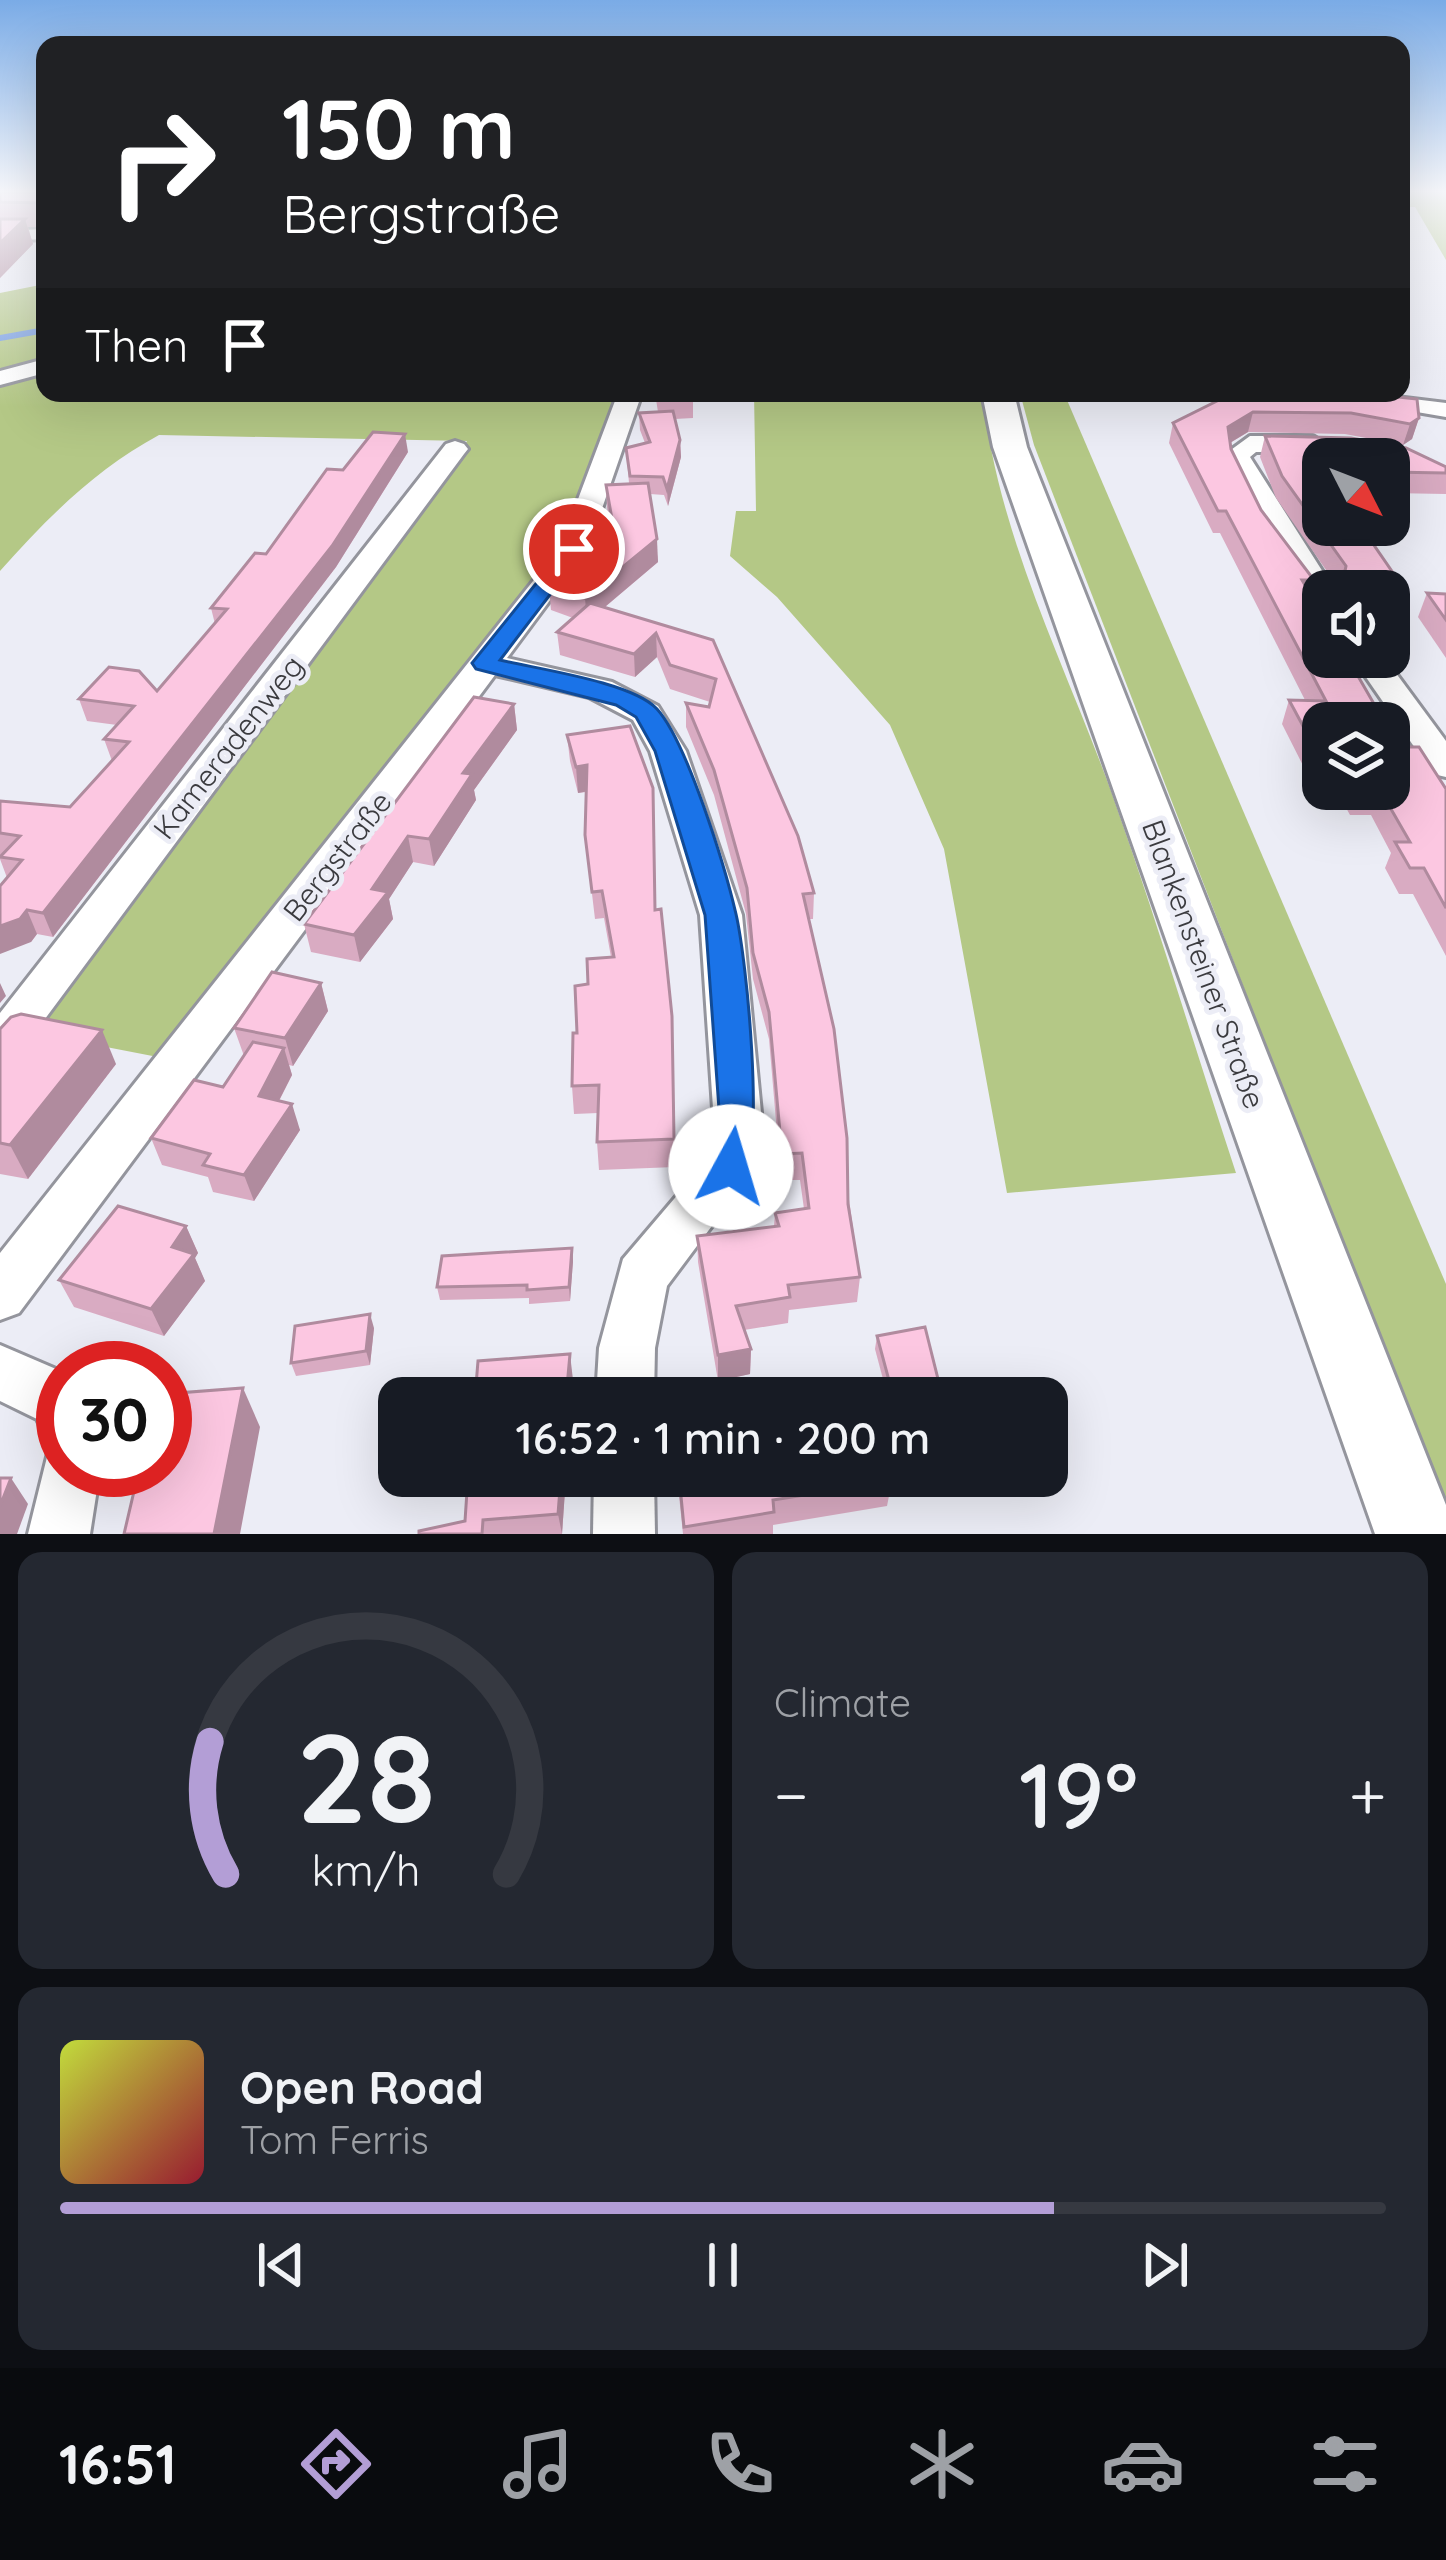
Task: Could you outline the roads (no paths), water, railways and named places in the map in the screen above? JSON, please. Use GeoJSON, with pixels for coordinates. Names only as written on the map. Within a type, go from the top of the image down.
{"type":"FeatureCollection","features":[{"type":"Feature","properties":{"kind":"main road","name":"Blankensteiner Straße"},"geometry":{"type":"LineString","coordinates":[[1000,402],[1010,447],[1416,1534]]}},
{"type":"Feature","properties":{"kind":"street"},"geometry":{"type":"LineString","coordinates":[[0,378],[36,368]]}},
{"type":"Feature","properties":{"kind":"street","name":"Bergstraße"},"geometry":{"type":"LineString","coordinates":[[5,1277],[574,549],[627,402]]}},
{"type":"Feature","properties":{"kind":"street"},"geometry":{"type":"LineString","coordinates":[[1398,402],[1446,410]]}},
{"type":"Feature","properties":{"kind":"street"},"geometry":{"type":"LineString","coordinates":[[1302,445],[1250,444],[1237,455],[1306,570]]}},
{"type":"Feature","properties":{"kind":"street","name":"Kameradenweg"},"geometry":{"type":"LineString","coordinates":[[0,1046],[455,449]]}},
{"type":"Feature","properties":{"kind":"street"},"geometry":{"type":"LineString","coordinates":[[484,663],[600,689],[646,712],[668,751],[721,915],[738,1123],[731,1167],[642,1276],[626,1377]]}},
{"type":"Feature","properties":{"kind":"street"},"geometry":{"type":"LineString","coordinates":[[1383,678],[1446,766]]}},
{"type":"Feature","properties":{"kind":"street"},"geometry":{"type":"LineString","coordinates":[[0,1372],[36,1390]]}},
{"type":"Feature","properties":{"kind":"street"},"geometry":{"type":"LineString","coordinates":[[59,1534],[65,1497]]}},
{"type":"Feature","properties":{"kind":"street"},"geometry":{"type":"LineString","coordinates":[[624,1497],[624,1534]]}},
{"type":"Feature","properties":{"kind":"waterway"},"geometry":{"type":"LineString","coordinates":[[0,338],[36,332]]}}]}
